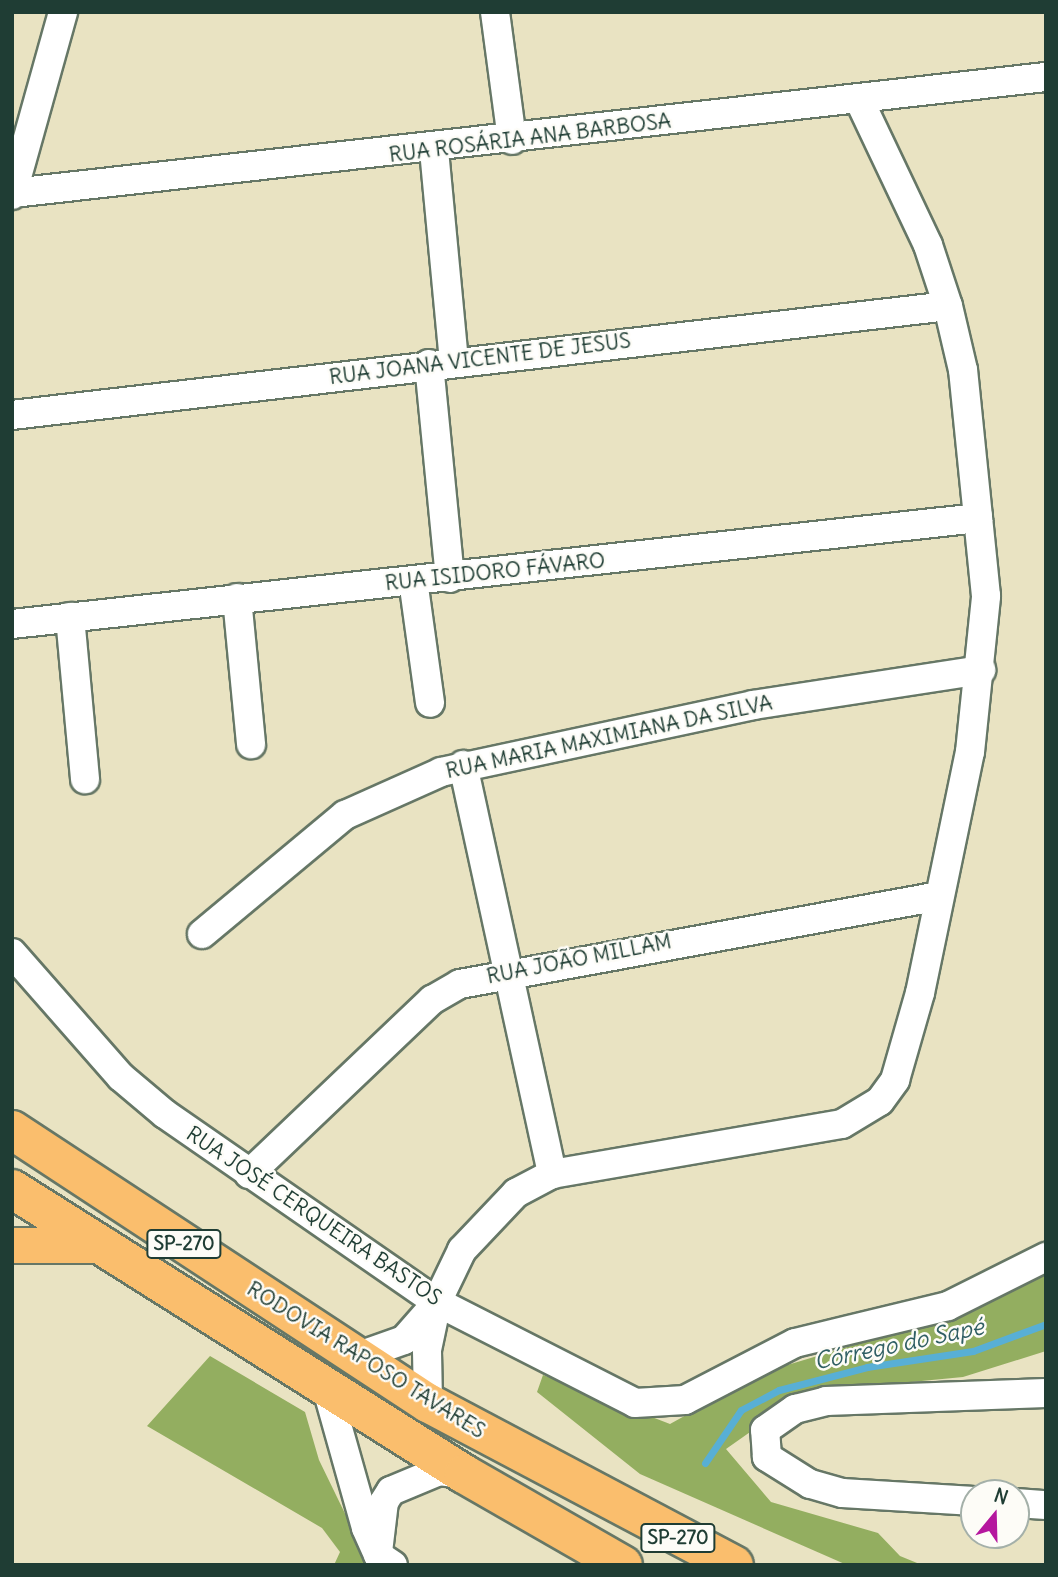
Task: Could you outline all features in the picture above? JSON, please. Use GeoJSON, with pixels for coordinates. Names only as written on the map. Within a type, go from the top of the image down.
{"type":"FeatureCollection","features":[{"type":"Feature","properties":{"kind":"highway","name":"RODOVIA RAPOSO TAVARES"},"geometry":{"type":"LineString","coordinates":[[12,1130],[428,1404],[734,1565]]}},
{"type":"Feature","properties":{"kind":"highway","name":"RODOVIA RAPOSO TAVARES"},"geometry":{"type":"LineString","coordinates":[[12,1189],[464,1474],[622,1565]]}},
{"type":"Feature","properties":{"kind":"main road"},"geometry":{"type":"LineString","coordinates":[[12,1245],[104,1245]]}},
{"type":"Feature","properties":{"kind":"street"},"geometry":{"type":"LineString","coordinates":[[13,194],[63,12]]}},
{"type":"Feature","properties":{"kind":"street"},"geometry":{"type":"LineString","coordinates":[[495,12],[512,140]]}},
{"type":"Feature","properties":{"kind":"street","name":"RUA ROSÁRIA ANA BARBOSA"},"geometry":{"type":"LineString","coordinates":[[13,194],[434,150],[1046,77]]}},
{"type":"Feature","properties":{"kind":"street"},"geometry":{"type":"LineString","coordinates":[[356,1357],[404,1340],[437,1301],[463,1250],[490,1216],[552,1174],[804,1132],[865,1114],[895,1080],[939,896],[981,670],[986,596],[963,370],[948,306],[928,245],[859,100]]}},
{"type":"Feature","properties":{"kind":"street"},"geometry":{"type":"LineString","coordinates":[[434,150],[450,578]]}},
{"type":"Feature","properties":{"kind":"street","name":"RUA JOANA VICENTE DE JESUS"},"geometry":{"type":"LineString","coordinates":[[12,415],[441,362],[948,306]]}},
{"type":"Feature","properties":{"kind":"street","name":"RUA ISIDORO FÁVARO"},"geometry":{"type":"LineString","coordinates":[[12,624],[978,518]]}},
{"type":"Feature","properties":{"kind":"street"},"geometry":{"type":"LineString","coordinates":[[413,580],[430,703]]}},
{"type":"Feature","properties":{"kind":"street"},"geometry":{"type":"LineString","coordinates":[[237,598],[251,744]]}},
{"type":"Feature","properties":{"kind":"street"},"geometry":{"type":"LineString","coordinates":[[70,617],[85,779]]}},
{"type":"Feature","properties":{"kind":"street","name":"RUA MARIA MAXIMIANA DA SILVA"},"geometry":{"type":"LineString","coordinates":[[202,934],[345,816],[463,765],[753,705],[981,670]]}},
{"type":"Feature","properties":{"kind":"street"},"geometry":{"type":"LineString","coordinates":[[463,765],[552,1174]]}},
{"type":"Feature","properties":{"kind":"street","name":"RUA JOÃO MILLAM"},"geometry":{"type":"LineString","coordinates":[[249,1174],[432,1000],[506,971],[939,896]]}},
{"type":"Feature","properties":{"kind":"street","name":"RUA JOSÉ CERQUEIRA BASTOS"},"geometry":{"type":"LineString","coordinates":[[12,953],[121,1077],[249,1174],[437,1301],[635,1404],[665,1406],[795,1343],[948,1306],[1046,1257]]}},
{"type":"Feature","properties":{"kind":"street"},"geometry":{"type":"LineString","coordinates":[[428,1404],[427,1350],[437,1301]]}},
{"type":"Feature","properties":{"kind":"street"},"geometry":{"type":"LineString","coordinates":[[1018,1393],[1046,1374]]}},
{"type":"Feature","properties":{"kind":"street"},"geometry":{"type":"LineString","coordinates":[[327,1389],[386,1560]]}},
{"type":"Feature","properties":{"kind":"street"},"geometry":{"type":"LineString","coordinates":[[960,1500],[842,1493],[810,1484],[767,1457],[765,1430],[785,1414],[826,1401],[1046,1393]]}},
{"type":"Feature","properties":{"kind":"street"},"geometry":{"type":"LineString","coordinates":[[386,1560],[384,1502],[391,1491],[439,1471],[464,1474]]}},
{"type":"Feature","properties":{"kind":"street"},"geometry":{"type":"LineString","coordinates":[[540,1518],[583,1565]]}},
{"type":"Feature","properties":{"kind":"green space"},"geometry":{"type":"Polygon","coordinates":[[[1046,1268],[1046,1351],[963,1377],[807,1392],[726,1449],[771,1502],[878,1533],[900,1556],[922,1565],[847,1565],[640,1474],[537,1392],[543,1375],[670,1424],[764,1372],[914,1327],[1046,1268]]]}},
{"type":"Feature","properties":{"kind":"green space"},"geometry":{"type":"Polygon","coordinates":[[[210,1356],[305,1412],[319,1460],[370,1565],[334,1565],[340,1552],[322,1528],[147,1426],[210,1356]]]}},
{"type":"Feature","properties":{"kind":"waterway","name":"Córrego do Sapé"},"geometry":{"type":"LineString","coordinates":[[705,1463],[741,1410],[779,1390],[867,1367],[973,1351],[1046,1324]]}}]}
